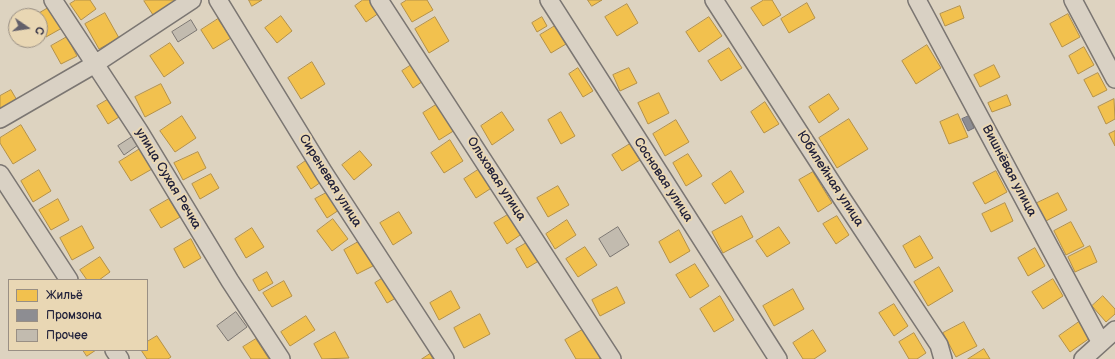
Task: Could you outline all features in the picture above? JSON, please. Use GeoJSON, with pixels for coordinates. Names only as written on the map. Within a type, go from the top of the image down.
{"type":"FeatureCollection","features":[{"type":"Feature","properties":{"kind":"street","name":"улица Сухая Речка"},"geometry":{"type":"LineString","coordinates":[[53,0],[139,131],[230,281],[281,359]]}},
{"type":"Feature","properties":{"kind":"street"},"geometry":{"type":"LineString","coordinates":[[0,119],[95,64],[192,0]]}},
{"type":"Feature","properties":{"kind":"street","name":"Сиреневая улица"},"geometry":{"type":"LineString","coordinates":[[218,0],[324,173],[445,359]]}},
{"type":"Feature","properties":{"kind":"street","name":"Ольховая улица"},"geometry":{"type":"LineString","coordinates":[[379,0],[612,359]]}},
{"type":"Feature","properties":{"kind":"street","name":"Сосновая улица"},"geometry":{"type":"LineString","coordinates":[[549,0],[778,359]]}},
{"type":"Feature","properties":{"kind":"street","name":"Юбилейная улица"},"geometry":{"type":"LineString","coordinates":[[714,0],[841,198],[939,345],[943,359]]}},
{"type":"Feature","properties":{"kind":"street","name":"Вишнёвая улица"},"geometry":{"type":"LineString","coordinates":[[917,0],[1102,343]]}},
{"type":"Feature","properties":{"kind":"street"},"geometry":{"type":"LineString","coordinates":[[1073,0],[1115,78]]}},
{"type":"Feature","properties":{"kind":"street"},"geometry":{"type":"LineString","coordinates":[[0,174],[68,279]]}},
{"type":"Feature","properties":{"kind":"street"},"geometry":{"type":"LineString","coordinates":[[1083,359],[1115,330]]}},
{"type":"Feature","properties":{"kind":"building: Жильё"},"geometry":{"type":"Polygon","coordinates":[[[76,0],[90,0],[96,9],[81,20],[70,4],[76,0]]]}},
{"type":"Feature","properties":{"kind":"building: Жильё"},"geometry":{"type":"Polygon","coordinates":[[[175,0],[178,4],[155,18],[144,1],[175,0]]]}},
{"type":"Feature","properties":{"kind":"building: Жильё"},"geometry":{"type":"Polygon","coordinates":[[[249,0],[262,0],[252,6],[249,0]]]}},
{"type":"Feature","properties":{"kind":"building: Жильё"},"geometry":{"type":"Polygon","coordinates":[[[363,0],[371,0],[379,13],[366,22],[355,6],[363,0]]]}},
{"type":"Feature","properties":{"kind":"building: Жильё"},"geometry":{"type":"Polygon","coordinates":[[[407,0],[427,0],[433,10],[412,22],[401,4],[407,0]]]}},
{"type":"Feature","properties":{"kind":"building: Жильё"},"geometry":{"type":"Polygon","coordinates":[[[588,0],[602,0],[592,6],[588,0]]]}},
{"type":"Feature","properties":{"kind":"building: Жильё"},"geometry":{"type":"Polygon","coordinates":[[[764,0],[772,0],[781,15],[763,26],[751,8],[764,0]]]}},
{"type":"Feature","properties":{"kind":"building: Жильё"},"geometry":{"type":"Polygon","coordinates":[[[807,3],[815,18],[789,33],[781,19],[807,3]]]}},
{"type":"Feature","properties":{"kind":"building: Жильё"},"geometry":{"type":"Polygon","coordinates":[[[627,4],[638,23],[617,36],[605,17],[627,4]]]}},
{"type":"Feature","properties":{"kind":"building: Жильё"},"geometry":{"type":"Polygon","coordinates":[[[960,6],[964,18],[945,26],[940,14],[960,6]]]}},
{"type":"Feature","properties":{"kind":"building: Жильё"},"geometry":{"type":"Polygon","coordinates":[[[50,7],[62,28],[48,36],[48,8],[50,7]]]}},
{"type":"Feature","properties":{"kind":"building: Жильё"},"geometry":{"type":"Polygon","coordinates":[[[105,13],[119,38],[99,49],[85,24],[105,13]]]}},
{"type":"Feature","properties":{"kind":"building: Жильё"},"geometry":{"type":"Polygon","coordinates":[[[1068,14],[1080,37],[1062,47],[1050,24],[1068,14]]]}},
{"type":"Feature","properties":{"kind":"building: Жильё"},"geometry":{"type":"Polygon","coordinates":[[[281,16],[292,31],[277,43],[265,28],[281,16]]]}},
{"type":"Feature","properties":{"kind":"building: Жильё"},"geometry":{"type":"Polygon","coordinates":[[[435,17],[449,41],[429,53],[415,29],[435,17]]]}},
{"type":"Feature","properties":{"kind":"building: Жильё"},"geometry":{"type":"Polygon","coordinates":[[[542,17],[547,26],[537,32],[532,23],[542,17]]]}},
{"type":"Feature","properties":{"kind":"building: Жильё"},"geometry":{"type":"Polygon","coordinates":[[[709,17],[722,36],[699,52],[686,32],[709,17]]]}},
{"type":"Feature","properties":{"kind":"building: Жильё"},"geometry":{"type":"Polygon","coordinates":[[[218,19],[231,38],[213,49],[201,30],[218,19]]]}},
{"type":"Feature","properties":{"kind":"building: Жильё"},"geometry":{"type":"Polygon","coordinates":[[[555,26],[566,44],[551,53],[540,35],[555,26]]]}},
{"type":"Feature","properties":{"kind":"building: Жильё"},"geometry":{"type":"Polygon","coordinates":[[[67,37],[77,56],[61,64],[51,46],[67,37]]]}},
{"type":"Feature","properties":{"kind":"building: Жильё"},"geometry":{"type":"Polygon","coordinates":[[[170,43],[184,63],[164,77],[150,56],[170,43]]]}},
{"type":"Feature","properties":{"kind":"building: Жильё"},"geometry":{"type":"Polygon","coordinates":[[[927,45],[941,68],[916,84],[902,61],[927,45]]]}},
{"type":"Feature","properties":{"kind":"building: Жильё"},"geometry":{"type":"Polygon","coordinates":[[[1084,47],[1094,65],[1078,74],[1069,56],[1084,47]]]}},
{"type":"Feature","properties":{"kind":"building: Жильё"},"geometry":{"type":"Polygon","coordinates":[[[729,48],[742,68],[721,81],[708,61],[729,48]]]}},
{"type":"Feature","properties":{"kind":"building: Жильё"},"geometry":{"type":"Polygon","coordinates":[[[312,62],[325,84],[301,99],[288,78],[312,62]]]}},
{"type":"Feature","properties":{"kind":"building: Жильё"},"geometry":{"type":"Polygon","coordinates":[[[416,62],[426,79],[413,88],[402,71],[416,62]]]}},
{"type":"Feature","properties":{"kind":"building: Жильё"},"geometry":{"type":"Polygon","coordinates":[[[994,65],[1000,77],[980,87],[974,75],[994,65]]]}},
{"type":"Feature","properties":{"kind":"building: Жильё"},"geometry":{"type":"Polygon","coordinates":[[[578,68],[593,91],[583,97],[569,74],[578,68]]]}},
{"type":"Feature","properties":{"kind":"building: Жильё"},"geometry":{"type":"Polygon","coordinates":[[[629,68],[637,83],[620,91],[613,75],[629,68]]]}},
{"type":"Feature","properties":{"kind":"building: Жильё"},"geometry":{"type":"Polygon","coordinates":[[[1098,73],[1107,90],[1093,97],[1084,80],[1098,73]]]}},
{"type":"Feature","properties":{"kind":"building: Жильё"},"geometry":{"type":"Polygon","coordinates":[[[161,84],[171,103],[145,117],[135,97],[161,84]]]}},
{"type":"Feature","properties":{"kind":"building: Жильё"},"geometry":{"type":"Polygon","coordinates":[[[11,90],[18,102],[0,112],[0,96],[11,90]]]}},
{"type":"Feature","properties":{"kind":"building: Жильё"},"geometry":{"type":"Polygon","coordinates":[[[659,93],[669,113],[648,124],[638,103],[659,93]]]}},
{"type":"Feature","properties":{"kind":"building: Жильё"},"geometry":{"type":"Polygon","coordinates":[[[829,94],[839,109],[819,123],[809,107],[829,94]]]}},
{"type":"Feature","properties":{"kind":"building: Жильё"},"geometry":{"type":"Polygon","coordinates":[[[1007,95],[1011,105],[992,112],[988,103],[1007,95]]]}},
{"type":"Feature","properties":{"kind":"building: Жильё"},"geometry":{"type":"Polygon","coordinates":[[[109,99],[119,117],[108,124],[97,106],[109,99]]]}},
{"type":"Feature","properties":{"kind":"building: Жильё"},"geometry":{"type":"Polygon","coordinates":[[[1114,99],[1115,119],[1106,124],[1098,107],[1114,99]]]}},
{"type":"Feature","properties":{"kind":"building: Жильё"},"geometry":{"type":"Polygon","coordinates":[[[765,102],[779,124],[764,133],[751,112],[765,102]]]}},
{"type":"Feature","properties":{"kind":"building: Жильё"},"geometry":{"type":"Polygon","coordinates":[[[439,103],[455,130],[439,140],[423,113],[439,103]]]}},
{"type":"Feature","properties":{"kind":"building: Жильё"},"geometry":{"type":"Polygon","coordinates":[[[502,112],[514,130],[492,145],[481,126],[502,112]]]}},
{"type":"Feature","properties":{"kind":"building: Жильё"},"geometry":{"type":"Polygon","coordinates":[[[561,112],[575,136],[561,144],[548,120],[561,112]]]}},
{"type":"Feature","properties":{"kind":"building: Жильё"},"geometry":{"type":"Polygon","coordinates":[[[958,114],[968,137],[949,144],[940,122],[958,114]]]}},
{"type":"Feature","properties":{"kind":"building: Жильё"},"geometry":{"type":"Polygon","coordinates":[[[182,116],[196,138],[175,152],[160,131],[182,116]]]}},
{"type":"Feature","properties":{"kind":"building: Жильё"},"geometry":{"type":"Polygon","coordinates":[[[849,119],[868,149],[837,168],[819,138],[849,119]]]}},
{"type":"Feature","properties":{"kind":"building: Жильё"},"geometry":{"type":"Polygon","coordinates":[[[676,120],[689,142],[665,156],[653,134],[676,120]]]}},
{"type":"Feature","properties":{"kind":"building: Жильё"},"geometry":{"type":"Polygon","coordinates":[[[21,125],[36,150],[13,164],[0,143],[0,138],[21,125]]]}},
{"type":"Feature","properties":{"kind":"building: Жильё"},"geometry":{"type":"Polygon","coordinates":[[[1115,131],[1115,146],[1109,134],[1115,131]]]}},
{"type":"Feature","properties":{"kind":"building: Жильё"},"geometry":{"type":"Polygon","coordinates":[[[450,140],[463,161],[444,173],[431,153],[450,140]]]}},
{"type":"Feature","properties":{"kind":"building: Жильё"},"geometry":{"type":"Polygon","coordinates":[[[630,144],[640,160],[622,171],[612,155],[630,144]]]}},
{"type":"Feature","properties":{"kind":"building: Жильё"},"geometry":{"type":"Polygon","coordinates":[[[140,149],[152,169],[131,181],[119,162],[140,149]]]}},
{"type":"Feature","properties":{"kind":"building: Жильё"},"geometry":{"type":"Polygon","coordinates":[[[360,151],[372,165],[354,180],[342,165],[360,151]]]}},
{"type":"Feature","properties":{"kind":"building: Жильё"},"geometry":{"type":"Polygon","coordinates":[[[198,152],[206,168],[183,180],[174,163],[198,152]]]}},
{"type":"Feature","properties":{"kind":"building: Жильё"},"geometry":{"type":"Polygon","coordinates":[[[688,154],[702,176],[686,186],[673,163],[688,154]]]}},
{"type":"Feature","properties":{"kind":"building: Жильё"},"geometry":{"type":"Polygon","coordinates":[[[307,160],[321,182],[311,189],[297,167],[307,160]]]}},
{"type":"Feature","properties":{"kind":"building: Жильё"},"geometry":{"type":"Polygon","coordinates":[[[481,168],[493,187],[476,198],[464,179],[481,168]]]}},
{"type":"Feature","properties":{"kind":"building: Жильё"},"geometry":{"type":"Polygon","coordinates":[[[39,170],[51,191],[33,202],[21,181],[39,170]]]}},
{"type":"Feature","properties":{"kind":"building: Жильё"},"geometry":{"type":"Polygon","coordinates":[[[731,171],[744,192],[725,204],[712,184],[731,171]]]}},
{"type":"Feature","properties":{"kind":"building: Жильё"},"geometry":{"type":"Polygon","coordinates":[[[996,171],[1007,192],[985,204],[973,183],[996,171]]]}},
{"type":"Feature","properties":{"kind":"building: Жильё"},"geometry":{"type":"Polygon","coordinates":[[[813,172],[832,203],[818,212],[799,180],[813,172]]]}},
{"type":"Feature","properties":{"kind":"building: Жильё"},"geometry":{"type":"Polygon","coordinates":[[[211,174],[219,188],[200,199],[192,184],[211,174]]]}},
{"type":"Feature","properties":{"kind":"building: Жильё"},"geometry":{"type":"Polygon","coordinates":[[[558,186],[569,205],[548,217],[537,198],[558,186]]]}},
{"type":"Feature","properties":{"kind":"building: Жильё"},"geometry":{"type":"Polygon","coordinates":[[[328,192],[339,210],[327,218],[315,199],[328,192]]]}},
{"type":"Feature","properties":{"kind":"building: Жильё"},"geometry":{"type":"Polygon","coordinates":[[[1058,193],[1067,210],[1044,222],[1035,204],[1058,193]]]}},
{"type":"Feature","properties":{"kind":"building: Жильё"},"geometry":{"type":"Polygon","coordinates":[[[58,199],[69,220],[51,230],[39,210],[58,199]]]}},
{"type":"Feature","properties":{"kind":"building: Жильё"},"geometry":{"type":"Polygon","coordinates":[[[169,199],[180,217],[161,228],[150,210],[169,199]]]}},
{"type":"Feature","properties":{"kind":"building: Жильё"},"geometry":{"type":"Polygon","coordinates":[[[1005,203],[1013,221],[991,232],[982,214],[1005,203]]]}},
{"type":"Feature","properties":{"kind":"building: Жильё"},"geometry":{"type":"Polygon","coordinates":[[[399,212],[412,233],[393,245],[380,223],[399,212]]]}},
{"type":"Feature","properties":{"kind":"building: Жильё"},"geometry":{"type":"Polygon","coordinates":[[[511,213],[523,233],[507,244],[494,223],[511,213]]]}},
{"type":"Feature","properties":{"kind":"building: Жильё"},"geometry":{"type":"Polygon","coordinates":[[[742,216],[753,237],[723,253],[712,232],[742,216]]]}},
{"type":"Feature","properties":{"kind":"building: Жильё"},"geometry":{"type":"Polygon","coordinates":[[[837,216],[849,235],[836,244],[823,224],[837,216]]]}},
{"type":"Feature","properties":{"kind":"building: Жильё"},"geometry":{"type":"Polygon","coordinates":[[[333,219],[348,239],[332,251],[317,231],[333,219]]]}},
{"type":"Feature","properties":{"kind":"building: Жильё"},"geometry":{"type":"Polygon","coordinates":[[[567,220],[576,235],[555,249],[546,234],[567,220]]]}},
{"type":"Feature","properties":{"kind":"building: Жильё"},"geometry":{"type":"Polygon","coordinates":[[[1071,222],[1084,246],[1066,255],[1054,231],[1071,222]]]}},
{"type":"Feature","properties":{"kind":"building: Жильё"},"geometry":{"type":"Polygon","coordinates":[[[82,226],[94,248],[72,260],[60,238],[82,226]]]}},
{"type":"Feature","properties":{"kind":"building: Жильё"},"geometry":{"type":"Polygon","coordinates":[[[779,227],[790,243],[767,257],[756,241],[779,227]]]}},
{"type":"Feature","properties":{"kind":"building: Жильё"},"geometry":{"type":"Polygon","coordinates":[[[252,228],[264,247],[246,258],[235,239],[252,228]]]}},
{"type":"Feature","properties":{"kind":"building: Жильё"},"geometry":{"type":"Polygon","coordinates":[[[679,230],[690,251],[670,263],[659,242],[679,230]]]}},
{"type":"Feature","properties":{"kind":"building: Жильё"},"geometry":{"type":"Polygon","coordinates":[[[920,236],[933,258],[915,268],[903,246],[920,236]]]}},
{"type":"Feature","properties":{"kind":"building: Жильё"},"geometry":{"type":"Polygon","coordinates":[[[191,239],[201,258],[184,268],[174,249],[191,239]]]}},
{"type":"Feature","properties":{"kind":"building: Жильё"},"geometry":{"type":"Polygon","coordinates":[[[360,241],[373,266],[357,274],[344,250],[360,241]]]}},
{"type":"Feature","properties":{"kind":"building: Жильё"},"geometry":{"type":"Polygon","coordinates":[[[530,241],[542,259],[527,268],[516,249],[530,241]]]}},
{"type":"Feature","properties":{"kind":"building: Жильё"},"geometry":{"type":"Polygon","coordinates":[[[1090,246],[1097,262],[1075,272],[1068,257],[1090,246]]]}},
{"type":"Feature","properties":{"kind":"building: Жильё"},"geometry":{"type":"Polygon","coordinates":[[[585,247],[597,265],[578,277],[566,259],[585,247]]]}},
{"type":"Feature","properties":{"kind":"building: Жильё"},"geometry":{"type":"Polygon","coordinates":[[[1035,248],[1045,266],[1028,276],[1018,258],[1035,248]]]}},
{"type":"Feature","properties":{"kind":"building: Жильё"},"geometry":{"type":"Polygon","coordinates":[[[100,257],[110,272],[100,279],[86,279],[80,270],[100,257]]]}},
{"type":"Feature","properties":{"kind":"building: Жильё"},"geometry":{"type":"Polygon","coordinates":[[[695,264],[709,286],[690,298],[676,275],[695,264]]]}},
{"type":"Feature","properties":{"kind":"building: Жильё"},"geometry":{"type":"Polygon","coordinates":[[[939,267],[953,291],[928,306],[914,282],[939,267]]]}},
{"type":"Feature","properties":{"kind":"building: Жильё"},"geometry":{"type":"Polygon","coordinates":[[[267,272],[273,283],[259,291],[253,280],[267,272]]]}},
{"type":"Feature","properties":{"kind":"building: Жильё"},"geometry":{"type":"Polygon","coordinates":[[[383,278],[396,298],[387,303],[375,283],[383,278]]]}},
{"type":"Feature","properties":{"kind":"building: Жильё"},"geometry":{"type":"Polygon","coordinates":[[[1053,279],[1063,296],[1043,309],[1032,292],[1053,279]]]}},
{"type":"Feature","properties":{"kind":"building: Жильё"},"geometry":{"type":"Polygon","coordinates":[[[284,281],[292,296],[272,307],[263,293],[284,281]]]}},
{"type":"Feature","properties":{"kind":"building: Жильё"},"geometry":{"type":"Polygon","coordinates":[[[617,287],[625,303],[600,316],[592,300],[617,287]]]}},
{"type":"Feature","properties":{"kind":"building: Жильё"},"geometry":{"type":"Polygon","coordinates":[[[793,289],[804,309],[774,326],[763,306],[793,289]]]}},
{"type":"Feature","properties":{"kind":"building: Жильё"},"geometry":{"type":"Polygon","coordinates":[[[451,291],[460,308],[439,320],[430,303],[451,291]]]}},
{"type":"Feature","properties":{"kind":"building: Жильё"},"geometry":{"type":"Polygon","coordinates":[[[720,296],[734,320],[714,332],[700,309],[720,296]]]}},
{"type":"Feature","properties":{"kind":"building: Жильё"},"geometry":{"type":"Polygon","coordinates":[[[1103,296],[1115,309],[1115,314],[1106,322],[1092,306],[1103,296]]]}},
{"type":"Feature","properties":{"kind":"building: Жильё"},"geometry":{"type":"Polygon","coordinates":[[[894,304],[908,326],[894,336],[879,313],[894,304]]]}},
{"type":"Feature","properties":{"kind":"building: Жильё"},"geometry":{"type":"Polygon","coordinates":[[[480,314],[490,334],[464,348],[454,328],[480,314]]]}},
{"type":"Feature","properties":{"kind":"building: Жильё"},"geometry":{"type":"Polygon","coordinates":[[[306,316],[315,330],[290,346],[281,332],[306,316]]]}},
{"type":"Feature","properties":{"kind":"building: Жильё"},"geometry":{"type":"Polygon","coordinates":[[[964,322],[977,346],[956,357],[943,333],[964,322]]]}},
{"type":"Feature","properties":{"kind":"building: Жильё"},"geometry":{"type":"Polygon","coordinates":[[[1079,322],[1090,338],[1070,352],[1059,336],[1079,322]]]}},
{"type":"Feature","properties":{"kind":"building: Жильё"},"geometry":{"type":"Polygon","coordinates":[[[584,329],[600,358],[599,359],[576,359],[565,340],[584,329]]]}},
{"type":"Feature","properties":{"kind":"building: Жильё"},"geometry":{"type":"Polygon","coordinates":[[[813,330],[826,351],[814,359],[803,359],[793,343],[813,330]]]}},
{"type":"Feature","properties":{"kind":"building: Жильё"},"geometry":{"type":"Polygon","coordinates":[[[335,332],[349,358],[322,359],[314,344],[335,332]]]}},
{"type":"Feature","properties":{"kind":"building: Жильё"},"geometry":{"type":"Polygon","coordinates":[[[914,333],[926,353],[917,359],[909,359],[899,342],[914,333]]]}},
{"type":"Feature","properties":{"kind":"building: Жильё"},"geometry":{"type":"Polygon","coordinates":[[[157,336],[171,357],[168,359],[147,359],[142,351],[148,351],[148,341],[157,336]]]}},
{"type":"Feature","properties":{"kind":"building: Жильё"},"geometry":{"type":"Polygon","coordinates":[[[256,339],[269,359],[251,359],[243,347],[256,339]]]}},
{"type":"Feature","properties":{"kind":"building: Жильё"},"geometry":{"type":"Polygon","coordinates":[[[984,349],[990,359],[968,359],[984,349]]]}},
{"type":"Feature","properties":{"kind":"building: Жильё"},"geometry":{"type":"Polygon","coordinates":[[[84,351],[94,351],[87,356],[84,351]]]}},
{"type":"Feature","properties":{"kind":"building: Жильё"},"geometry":{"type":"Polygon","coordinates":[[[430,354],[433,359],[422,359],[430,354]]]}},
{"type":"Feature","properties":{"kind":"building: Промзона"},"geometry":{"type":"Polygon","coordinates":[[[969,116],[974,128],[968,131],[962,119],[969,116]]]}},
{"type":"Feature","properties":{"kind":"building: Прочее"},"geometry":{"type":"Polygon","coordinates":[[[191,20],[197,30],[178,42],[172,32],[191,20]]]}},
{"type":"Feature","properties":{"kind":"building: Прочее"},"geometry":{"type":"Polygon","coordinates":[[[132,137],[138,145],[124,155],[118,146],[132,137]]]}},
{"type":"Feature","properties":{"kind":"building: Прочее"},"geometry":{"type":"Polygon","coordinates":[[[618,227],[629,245],[610,257],[599,239],[618,227]]]}},
{"type":"Feature","properties":{"kind":"building: Прочее"},"geometry":{"type":"Polygon","coordinates":[[[236,312],[247,327],[228,341],[217,326],[236,312]]]}}]}
